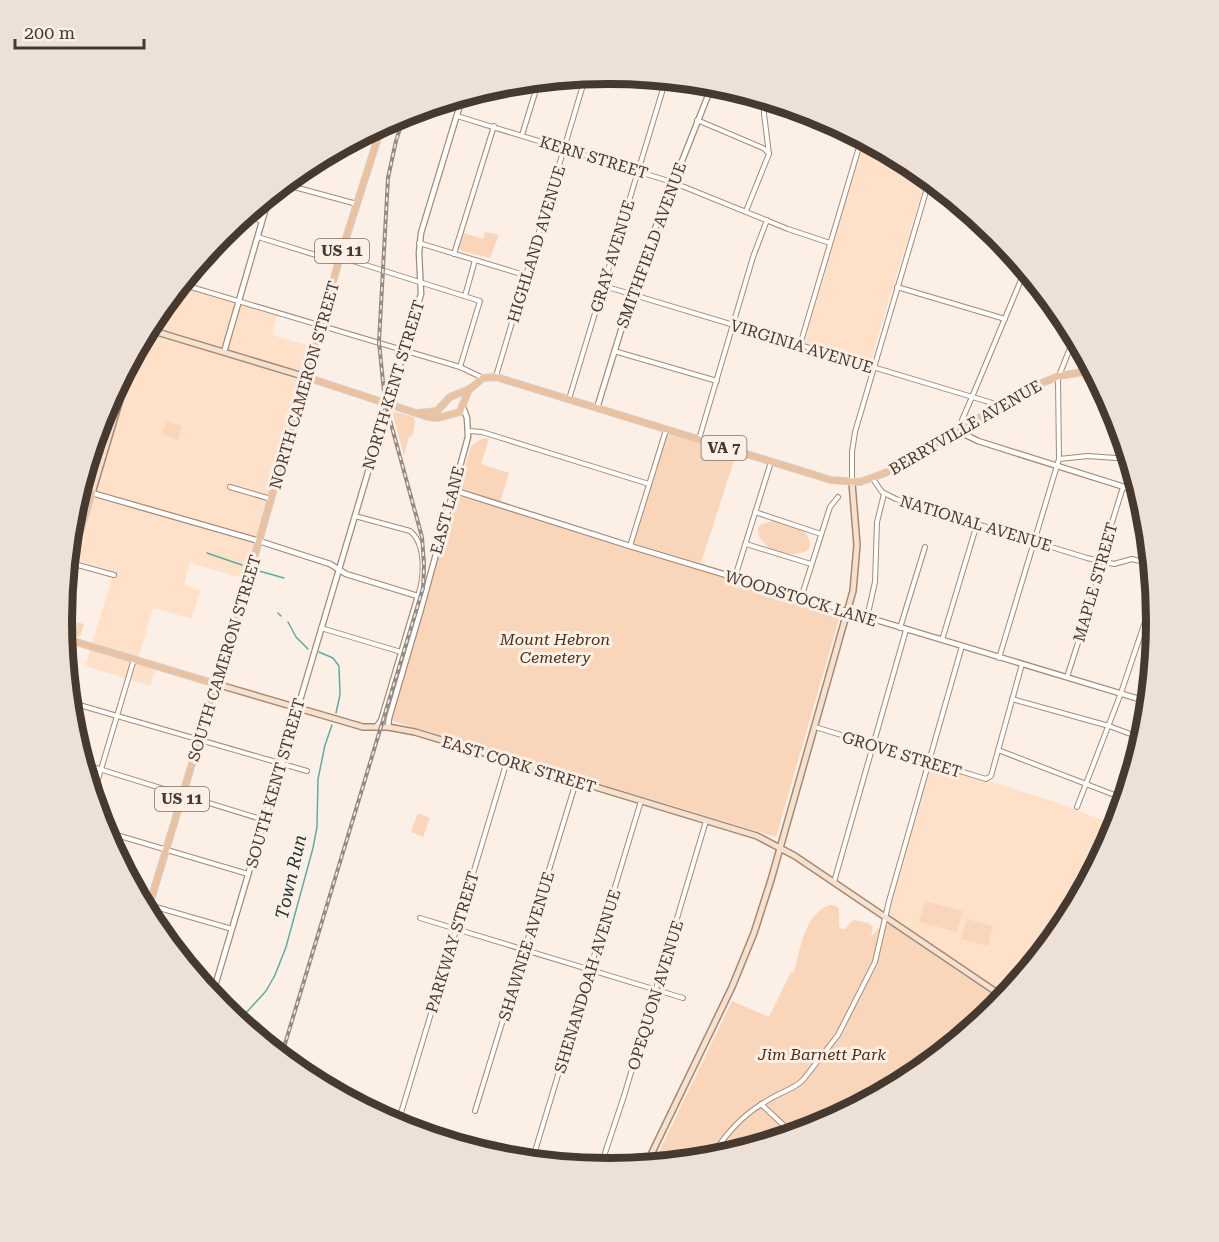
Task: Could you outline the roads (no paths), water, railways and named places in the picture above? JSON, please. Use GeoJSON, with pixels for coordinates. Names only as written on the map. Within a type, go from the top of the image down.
{"type":"FeatureCollection","features":[{"type":"Feature","properties":{"kind":"main road","name":"NORTH CAMERON STREET"},"geometry":{"type":"LineString","coordinates":[[259,542],[377,137]]}},
{"type":"Feature","properties":{"kind":"main road"},"geometry":{"type":"LineString","coordinates":[[157,332],[434,418],[454,414],[463,405],[470,388]]}},
{"type":"Feature","properties":{"kind":"main road","name":"BERRYVILLE AVENUE"},"geometry":{"type":"LineString","coordinates":[[873,479],[1030,388],[1059,376],[1086,371]]}},
{"type":"Feature","properties":{"kind":"main road","name":"VA 7"},"geometry":{"type":"LineString","coordinates":[[483,378],[496,377],[831,480],[852,483],[873,479]]}},
{"type":"Feature","properties":{"kind":"main road"},"geometry":{"type":"LineString","coordinates":[[418,412],[436,411],[450,397],[470,388],[483,378]]}},
{"type":"Feature","properties":{"kind":"main road"},"geometry":{"type":"LineString","coordinates":[[455,396],[460,398],[463,405]]}},
{"type":"Feature","properties":{"kind":"main road"},"geometry":{"type":"LineString","coordinates":[[80,528],[119,401]]}},
{"type":"Feature","properties":{"kind":"main road"},"geometry":{"type":"LineString","coordinates":[[446,403],[447,411],[454,414]]}},
{"type":"Feature","properties":{"kind":"main road"},"geometry":{"type":"LineString","coordinates":[[650,1157],[741,965],[763,908],[855,583],[857,554],[852,483]]}},
{"type":"Feature","properties":{"kind":"main road"},"geometry":{"type":"LineString","coordinates":[[88,492],[92,493]]}},
{"type":"Feature","properties":{"kind":"main road","name":"SOUTH CAMERON STREET"},"geometry":{"type":"LineString","coordinates":[[151,901],[259,542]]}},
{"type":"Feature","properties":{"kind":"main road","name":"EAST CORK STREET"},"geometry":{"type":"LineString","coordinates":[[73,641],[374,729],[388,727],[415,732],[748,833],[780,848],[834,882],[997,993]]}},
{"type":"Feature","properties":{"kind":"street","name":"HIGHLAND AVENUE"},"geometry":{"type":"LineString","coordinates":[[496,377],[583,84]]}},
{"type":"Feature","properties":{"kind":"street","name":"GRAY AVENUE"},"geometry":{"type":"LineString","coordinates":[[568,400],[664,87]]}},
{"type":"Feature","properties":{"kind":"street"},"geometry":{"type":"LineString","coordinates":[[522,135],[536,88]]}},
{"type":"Feature","properties":{"kind":"street","name":"SMITHFIELD AVENUE"},"geometry":{"type":"LineString","coordinates":[[597,408],[631,295],[672,182],[709,93]]}},
{"type":"Feature","properties":{"kind":"street","name":"NORTH KENT STREET"},"geometry":{"type":"LineString","coordinates":[[338,569],[421,294],[419,243],[460,105]]}},
{"type":"Feature","properties":{"kind":"street"},"geometry":{"type":"LineString","coordinates":[[746,211],[769,154],[764,107]]}},
{"type":"Feature","properties":{"kind":"street","name":"KERN STREET"},"geometry":{"type":"LineString","coordinates":[[457,116],[672,182],[803,235],[830,243]]}},
{"type":"Feature","properties":{"kind":"street"},"geometry":{"type":"LineString","coordinates":[[697,120],[757,145],[769,154]]}},
{"type":"Feature","properties":{"kind":"street"},"geometry":{"type":"LineString","coordinates":[[454,254],[494,126]]}},
{"type":"Feature","properties":{"kind":"street"},"geometry":{"type":"LineString","coordinates":[[800,345],[859,146]]}},
{"type":"Feature","properties":{"kind":"street"},"geometry":{"type":"LineString","coordinates":[[293,187],[357,204]]}},
{"type":"Feature","properties":{"kind":"street"},"geometry":{"type":"LineString","coordinates":[[852,483],[854,434],[927,188]]}},
{"type":"Feature","properties":{"kind":"street"},"geometry":{"type":"LineString","coordinates":[[224,352],[266,208]]}},
{"type":"Feature","properties":{"kind":"street"},"geometry":{"type":"LineString","coordinates":[[254,218],[262,220]]}},
{"type":"Feature","properties":{"kind":"street"},"geometry":{"type":"LineString","coordinates":[[699,440],[766,219]]}},
{"type":"Feature","properties":{"kind":"street"},"geometry":{"type":"LineString","coordinates":[[258,237],[421,282],[480,301],[460,367]]}},
{"type":"Feature","properties":{"kind":"street"},"geometry":{"type":"LineString","coordinates":[[419,243],[527,274]]}},
{"type":"Feature","properties":{"kind":"street"},"geometry":{"type":"LineString","coordinates":[[465,296],[475,260]]}},
{"type":"Feature","properties":{"kind":"street"},"geometry":{"type":"LineString","coordinates":[[1022,277],[962,420],[962,433],[965,436],[1058,462],[1131,489]]}},
{"type":"Feature","properties":{"kind":"street"},"geometry":{"type":"LineString","coordinates":[[189,286],[460,367],[483,378]]}},
{"type":"Feature","properties":{"kind":"street","name":"VIRGINIA AVENUE"},"geometry":{"type":"LineString","coordinates":[[604,286],[1000,405]]}},
{"type":"Feature","properties":{"kind":"street"},"geometry":{"type":"LineString","coordinates":[[897,287],[1005,319]]}},
{"type":"Feature","properties":{"kind":"street"},"geometry":{"type":"LineString","coordinates":[[999,658],[1058,462],[1059,376],[1071,346]]}},
{"type":"Feature","properties":{"kind":"street"},"geometry":{"type":"LineString","coordinates":[[614,351],[717,381]]}},
{"type":"Feature","properties":{"kind":"street","name":"EAST LANE"},"geometry":{"type":"LineString","coordinates":[[388,727],[388,718],[424,598],[469,431],[463,405]]}},
{"type":"Feature","properties":{"kind":"street"},"geometry":{"type":"LineString","coordinates":[[454,414],[468,422]]}},
{"type":"Feature","properties":{"kind":"street"},"geometry":{"type":"LineString","coordinates":[[630,546],[666,430]]}},
{"type":"Feature","properties":{"kind":"street"},"geometry":{"type":"LineString","coordinates":[[469,431],[482,432],[649,484]]}},
{"type":"Feature","properties":{"kind":"street"},"geometry":{"type":"LineString","coordinates":[[1058,462],[1088,456],[1121,458]]}},
{"type":"Feature","properties":{"kind":"street"},"geometry":{"type":"LineString","coordinates":[[735,577],[771,462]]}},
{"type":"Feature","properties":{"kind":"street","name":"NATIONAL AVENUE"},"geometry":{"type":"LineString","coordinates":[[873,479],[875,486],[884,494],[1035,542],[1114,564],[1132,559],[1143,562]]}},
{"type":"Feature","properties":{"kind":"street","name":"MAPLE STREET"},"geometry":{"type":"LineString","coordinates":[[1067,677],[1095,590],[1100,561],[1123,487]]}},
{"type":"Feature","properties":{"kind":"street"},"geometry":{"type":"LineString","coordinates":[[230,488],[272,499]]}},
{"type":"Feature","properties":{"kind":"street","name":"WOODSTOCK LANE"},"geometry":{"type":"LineString","coordinates":[[453,490],[630,546],[1141,699]]}},
{"type":"Feature","properties":{"kind":"street"},"geometry":{"type":"LineString","coordinates":[[92,493],[330,564],[345,574],[424,598]]}},
{"type":"Feature","properties":{"kind":"street"},"geometry":{"type":"LineString","coordinates":[[867,618],[875,582],[878,522],[884,494]]}},
{"type":"Feature","properties":{"kind":"street"},"geometry":{"type":"LineString","coordinates":[[801,598],[831,504],[838,496]]}},
{"type":"Feature","properties":{"kind":"street"},"geometry":{"type":"LineString","coordinates":[[755,512],[821,534]]}},
{"type":"Feature","properties":{"kind":"street"},"geometry":{"type":"LineString","coordinates":[[354,515],[410,531],[420,544],[421,581],[418,596],[381,721],[374,729]]}},
{"type":"Feature","properties":{"kind":"street"},"geometry":{"type":"LineString","coordinates":[[942,640],[977,524]]}},
{"type":"Feature","properties":{"kind":"street"},"geometry":{"type":"LineString","coordinates":[[746,544],[811,564]]}},
{"type":"Feature","properties":{"kind":"street"},"geometry":{"type":"LineString","coordinates":[[900,628],[925,547]]}},
{"type":"Feature","properties":{"kind":"street"},"geometry":{"type":"LineString","coordinates":[[76,564],[114,575]]}},
{"type":"Feature","properties":{"kind":"street","name":"SOUTH KENT STREET"},"geometry":{"type":"LineString","coordinates":[[215,986],[338,569]]}},
{"type":"Feature","properties":{"kind":"street"},"geometry":{"type":"LineString","coordinates":[[1077,807],[1109,726],[1147,616]]}},
{"type":"Feature","properties":{"kind":"street"},"geometry":{"type":"LineString","coordinates":[[321,628],[401,652]]}},
{"type":"Feature","properties":{"kind":"street"},"geometry":{"type":"LineString","coordinates":[[834,882],[906,630]]}},
{"type":"Feature","properties":{"kind":"street"},"geometry":{"type":"LineString","coordinates":[[719,1147],[738,1122],[761,1104],[799,1083],[838,1035],[872,969],[962,646]]}},
{"type":"Feature","properties":{"kind":"street"},"geometry":{"type":"LineString","coordinates":[[97,781],[134,659]]}},
{"type":"Feature","properties":{"kind":"street"},"geometry":{"type":"LineString","coordinates":[[1022,664],[998,750],[1117,796]]}},
{"type":"Feature","properties":{"kind":"street"},"geometry":{"type":"LineString","coordinates":[[1012,699],[1109,726],[1135,736]]}},
{"type":"Feature","properties":{"kind":"street"},"geometry":{"type":"LineString","coordinates":[[79,705],[307,771]]}},
{"type":"Feature","properties":{"kind":"street","name":"GROVE STREET"},"geometry":{"type":"LineString","coordinates":[[815,728],[983,779],[990,777],[998,750]]}},
{"type":"Feature","properties":{"kind":"street","name":"PARKWAY STREET"},"geometry":{"type":"LineString","coordinates":[[399,1115],[507,761]]}},
{"type":"Feature","properties":{"kind":"street"},"geometry":{"type":"LineString","coordinates":[[92,767],[264,820]]}},
{"type":"Feature","properties":{"kind":"street","name":"SHAWNEE AVENUE"},"geometry":{"type":"LineString","coordinates":[[475,1111],[576,782]]}},
{"type":"Feature","properties":{"kind":"street","name":"SHENANDOAH AVENUE"},"geometry":{"type":"LineString","coordinates":[[534,1153],[641,801]]}},
{"type":"Feature","properties":{"kind":"street","name":"OPEQUON AVENUE"},"geometry":{"type":"LineString","coordinates":[[603,1158],[706,821]]}},
{"type":"Feature","properties":{"kind":"street"},"geometry":{"type":"LineString","coordinates":[[117,835],[248,874]]}},
{"type":"Feature","properties":{"kind":"street"},"geometry":{"type":"LineString","coordinates":[[154,906],[232,929]]}},
{"type":"Feature","properties":{"kind":"street"},"geometry":{"type":"LineString","coordinates":[[420,918],[683,998]]}},
{"type":"Feature","properties":{"kind":"street"},"geometry":{"type":"LineString","coordinates":[[211,982],[216,983]]}},
{"type":"Feature","properties":{"kind":"street"},"geometry":{"type":"LineString","coordinates":[[761,1104],[787,1128]]}},
{"type":"Feature","properties":{"kind":"waterway","name":"Town Run"},"geometry":{"type":"LineString","coordinates":[[207,553],[242,565]]}},
{"type":"Feature","properties":{"kind":"waterway","name":"Town Run"},"geometry":{"type":"LineString","coordinates":[[259,571],[284,578]]}},
{"type":"Feature","properties":{"kind":"waterway","name":"Town Run"},"geometry":{"type":"LineString","coordinates":[[278,613],[281,616]]}},
{"type":"Feature","properties":{"kind":"waterway","name":"Town Run"},"geometry":{"type":"LineString","coordinates":[[288,622],[296,637],[308,649]]}},
{"type":"Feature","properties":{"kind":"waterway","name":"Town Run"},"geometry":{"type":"LineString","coordinates":[[319,652],[333,658],[339,666],[340,695],[336,713]]}},
{"type":"Feature","properties":{"kind":"waterway","name":"Town Run"},"geometry":{"type":"LineString","coordinates":[[244,1015],[266,991],[286,947],[313,848],[317,827],[318,779],[332,725]]}},
{"type":"Feature","properties":{"kind":"railway"},"geometry":{"type":"LineString","coordinates":[[284,1048],[423,588],[422,537],[385,402],[379,342],[388,178],[401,125]]}},
{"type":"Feature","properties":{"kind":"park label","name":"Mount Hebron Cemetery"},"geometry":{"type":"Point","coordinates":[555,648]}},
{"type":"Feature","properties":{"kind":"park label","name":"Jim Barnett Park"},"geometry":{"type":"Point","coordinates":[822,1054]}}]}
